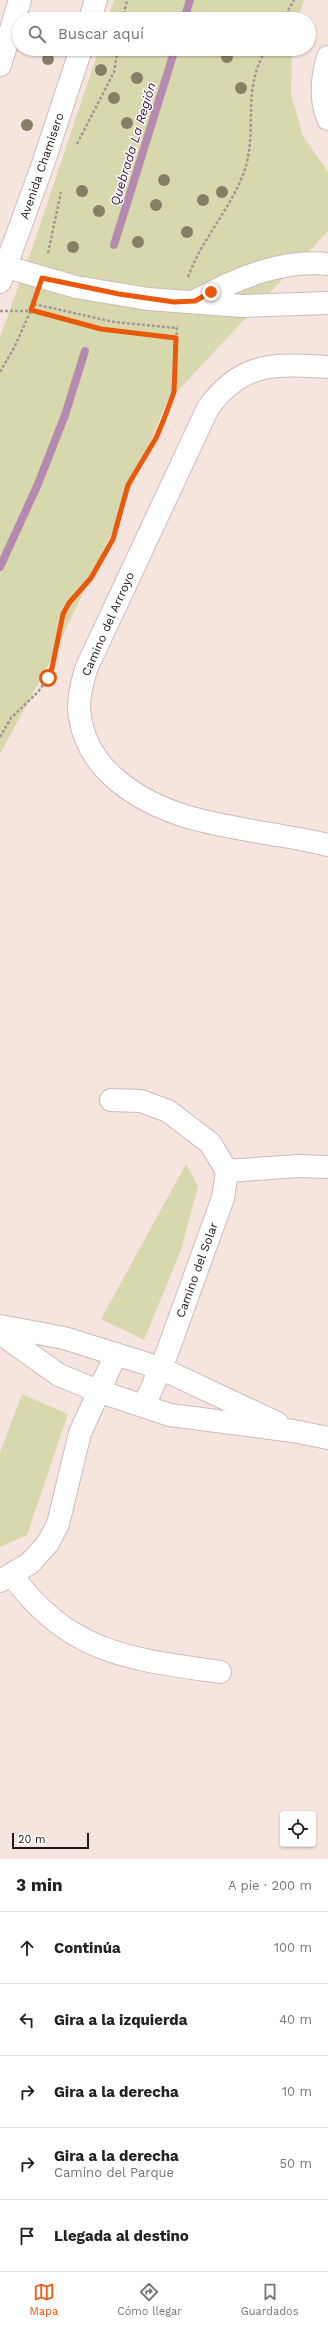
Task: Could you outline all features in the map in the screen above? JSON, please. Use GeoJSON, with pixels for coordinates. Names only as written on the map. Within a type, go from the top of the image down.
{"type":"FeatureCollection","features":[{"type":"Feature","properties":{"kind":"street"},"geometry":{"type":"LineString","coordinates":[[16,12],[20,0]]}},
{"type":"Feature","properties":{"kind":"street"},"geometry":{"type":"LineString","coordinates":[[92,12],[96,0]]}},
{"type":"Feature","properties":{"kind":"street"},"geometry":{"type":"LineString","coordinates":[[0,65],[12,26]]}},
{"type":"Feature","properties":{"kind":"street","name":"Avenida Chamisero"},"geometry":{"type":"LineString","coordinates":[[2,272],[43,164],[79,56]]}},
{"type":"Feature","properties":{"kind":"street"},"geometry":{"type":"LineString","coordinates":[[328,57],[322,91],[323,103],[328,118]]}},
{"type":"Feature","properties":{"kind":"street"},"geometry":{"type":"LineString","coordinates":[[195,301],[227,284],[271,269],[304,263],[328,264]]}},
{"type":"Feature","properties":{"kind":"street"},"geometry":{"type":"LineString","coordinates":[[2,272],[42,278],[148,299],[195,301],[242,306],[328,303]]}},
{"type":"Feature","properties":{"kind":"street","name":"Camino del Arrroyo"},"geometry":{"type":"LineString","coordinates":[[328,367],[282,365],[261,367],[246,373],[231,382],[208,408],[86,669],[82,684],[79,716],[90,747],[108,774],[128,789],[155,804],[187,816],[328,845]]}},
{"type":"Feature","properties":{"kind":"street"},"geometry":{"type":"LineString","coordinates":[[111,1100],[141,1101],[168,1111],[210,1143],[227,1171],[298,1166],[328,1167]]}},
{"type":"Feature","properties":{"kind":"street","name":"Camino del Solar"},"geometry":{"type":"LineString","coordinates":[[144,1406],[160,1368],[223,1198],[227,1171]]}},
{"type":"Feature","properties":{"kind":"street"},"geometry":{"type":"LineString","coordinates":[[0,1326],[64,1338],[160,1368],[293,1431]]}},
{"type":"Feature","properties":{"kind":"street"},"geometry":{"type":"LineString","coordinates":[[0,1333],[59,1375],[98,1392],[186,1418],[293,1431],[328,1438]]}},
{"type":"Feature","properties":{"kind":"street"},"geometry":{"type":"LineString","coordinates":[[116,1354],[80,1433],[58,1524],[48,1543],[30,1562],[6,1578],[71,1634],[112,1651],[136,1658],[220,1672]]}},
{"type":"Feature","properties":{"kind":"path"},"geometry":{"type":"LineString","coordinates":[[124,12],[126,0]]}},
{"type":"Feature","properties":{"kind":"path"},"geometry":{"type":"LineString","coordinates":[[287,12],[294,0]]}},
{"type":"Feature","properties":{"kind":"path"},"geometry":{"type":"LineString","coordinates":[[76,147],[114,72],[117,56]]}},
{"type":"Feature","properties":{"kind":"path"},"geometry":{"type":"LineString","coordinates":[[187,278],[197,256],[239,184],[246,167],[249,148],[252,86],[256,70],[263,56]]}},
{"type":"Feature","properties":{"kind":"path"},"geometry":{"type":"LineString","coordinates":[[0,372],[16,346],[42,278],[61,189]]}},
{"type":"Feature","properties":{"kind":"path"},"geometry":{"type":"LineString","coordinates":[[0,311],[31,310],[101,329],[176,338]]}},
{"type":"Feature","properties":{"kind":"path"},"geometry":{"type":"LineString","coordinates":[[0,738],[12,718],[38,692],[48,678],[52,668],[63,614],[69,603],[91,578],[113,539],[128,485],[156,438],[174,392],[176,328]]}},
{"type":"Feature","properties":{"kind":"green space"},"geometry":{"type":"Polygon","coordinates":[[[114,0],[304,0],[300,12],[110,12],[114,0]]]}},
{"type":"Feature","properties":{"kind":"green space"},"geometry":{"type":"Polygon","coordinates":[[[97,56],[292,56],[291,94],[303,136],[328,172],[328,231],[167,402],[115,526],[53,656],[0,754],[0,337],[33,246],[97,56]]]}},
{"type":"Feature","properties":{"kind":"green space"},"geometry":{"type":"Polygon","coordinates":[[[186,1164],[198,1186],[181,1250],[144,1340],[101,1319],[186,1164]]]}},
{"type":"Feature","properties":{"kind":"green space"},"geometry":{"type":"Polygon","coordinates":[[[22,1394],[68,1414],[27,1535],[0,1547],[0,1453],[22,1394]]]}},
{"type":"Feature","properties":{"kind":"waterway","name":"Quebrada La Región"},"geometry":{"type":"LineString","coordinates":[[186,12],[190,0]]}},
{"type":"Feature","properties":{"kind":"waterway","name":"Quebrada La Región"},"geometry":{"type":"LineString","coordinates":[[114,245],[173,56]]}},
{"type":"Feature","properties":{"kind":"waterway","name":"Quebrada La Región"},"geometry":{"type":"LineString","coordinates":[[0,567],[38,484],[65,415],[85,351]]}},
{"type":"Feature","properties":{"kind":"route"},"geometry":{"type":"LineString","coordinates":[[48,678],[52,668],[63,614],[69,603],[91,578],[113,539],[128,485],[156,438],[164,419],[174,392],[176,338],[138,335],[101,329],[66,321],[31,310],[37,297],[42,278],[76,287],[174,302],[195,301],[211,292]]}}]}
